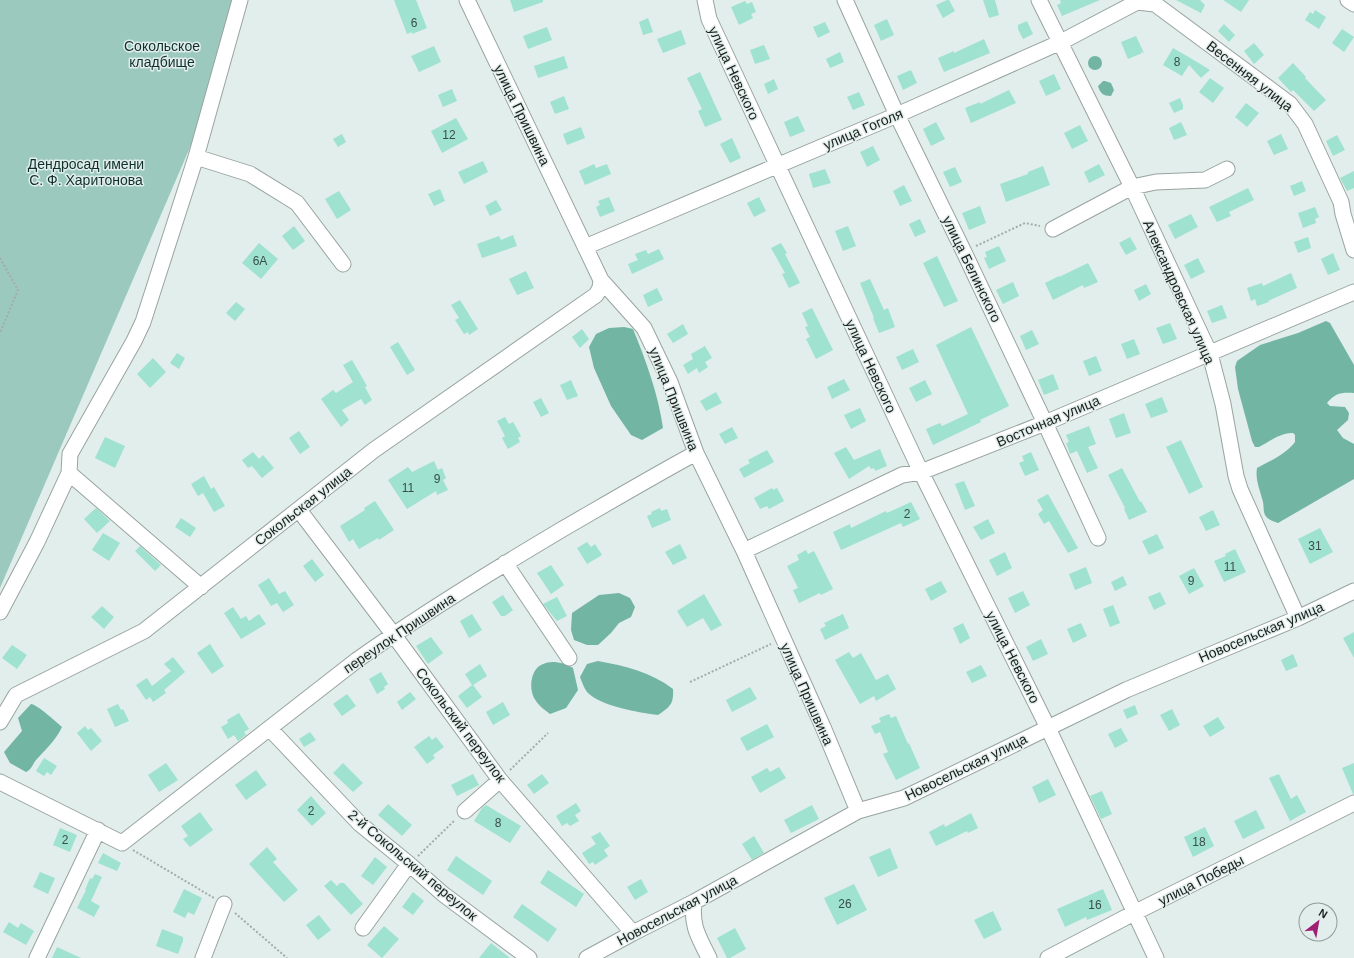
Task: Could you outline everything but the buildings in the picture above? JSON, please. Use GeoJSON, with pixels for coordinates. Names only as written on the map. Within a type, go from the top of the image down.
{"type":"FeatureCollection","features":[{"type":"Feature","properties":{"kind":"street"},"geometry":{"type":"LineString","coordinates":[[0,612],[37,542],[69,473],[70,454],[134,341],[143,322],[196,157],[240,0]]}},
{"type":"Feature","properties":{"kind":"street","name":"улица Пришвина"},"geometry":{"type":"LineString","coordinates":[[467,0],[601,280],[644,328],[670,382],[696,453],[744,551],[823,727],[858,812]]}},
{"type":"Feature","properties":{"kind":"street","name":"улица Невского"},"geometry":{"type":"LineString","coordinates":[[705,0],[709,19],[920,472],[1048,728],[1156,958]]}},
{"type":"Feature","properties":{"kind":"street","name":"улица Белинского"},"geometry":{"type":"LineString","coordinates":[[845,0],[897,115],[1046,423],[1098,538]]}},
{"type":"Feature","properties":{"kind":"street","name":"Александровская улица"},"geometry":{"type":"LineString","coordinates":[[1039,0],[1132,187],[1210,354],[1228,427],[1236,476],[1240,489],[1298,618]]}},
{"type":"Feature","properties":{"kind":"street"},"geometry":{"type":"LineString","coordinates":[[1348,0],[1354,4]]}},
{"type":"Feature","properties":{"kind":"street","name":"улица Гоголя"},"geometry":{"type":"LineString","coordinates":[[585,246],[897,115],[1060,42],[1137,1]]}},
{"type":"Feature","properties":{"kind":"street","name":"Весенняя улица"},"geometry":{"type":"LineString","coordinates":[[1137,1],[1154,4],[1290,104],[1305,124],[1341,202],[1348,211],[1354,250]]}},
{"type":"Feature","properties":{"kind":"street"},"geometry":{"type":"LineString","coordinates":[[196,157],[250,174],[297,203],[343,264]]}},
{"type":"Feature","properties":{"kind":"street"},"geometry":{"type":"LineString","coordinates":[[1053,229],[1132,187],[1156,182],[1205,180],[1227,169]]}},
{"type":"Feature","properties":{"kind":"street","name":"Сокольская улица"},"geometry":{"type":"LineString","coordinates":[[2,712],[16,695],[144,631],[374,450],[596,295],[600,288],[601,280]]}},
{"type":"Feature","properties":{"kind":"street","name":"Восточная улица"},"geometry":{"type":"LineString","coordinates":[[744,551],[902,475],[920,472],[1046,423],[1354,292]]}},
{"type":"Feature","properties":{"kind":"street","name":"переулок Пришвина"},"geometry":{"type":"LineString","coordinates":[[122,843],[357,660],[393,634],[505,563],[696,453]]}},
{"type":"Feature","properties":{"kind":"street"},"geometry":{"type":"LineString","coordinates":[[69,473],[201,587]]}},
{"type":"Feature","properties":{"kind":"street","name":"Сокольский переулок"},"geometry":{"type":"LineString","coordinates":[[298,510],[393,634],[500,780],[633,932]]}},
{"type":"Feature","properties":{"kind":"street"},"geometry":{"type":"LineString","coordinates":[[505,563],[569,658]]}},
{"type":"Feature","properties":{"kind":"street","name":"Новосельская улица"},"geometry":{"type":"LineString","coordinates":[[587,958],[633,932],[694,902],[858,812],[904,798],[1126,690],[1298,618],[1354,591]]}},
{"type":"Feature","properties":{"kind":"street","name":"2-й Сокольский переулок"},"geometry":{"type":"LineString","coordinates":[[270,729],[360,824],[443,894],[529,958]]}},
{"type":"Feature","properties":{"kind":"street"},"geometry":{"type":"LineString","coordinates":[[465,811],[500,780]]}},
{"type":"Feature","properties":{"kind":"street"},"geometry":{"type":"LineString","coordinates":[[0,782],[122,843]]}},
{"type":"Feature","properties":{"kind":"street","name":"улица Победы"},"geometry":{"type":"LineString","coordinates":[[1048,958],[1134,913],[1354,803]]}},
{"type":"Feature","properties":{"kind":"street"},"geometry":{"type":"LineString","coordinates":[[38,958],[98,830]]}},
{"type":"Feature","properties":{"kind":"street"},"geometry":{"type":"LineString","coordinates":[[363,928],[409,864]]}},
{"type":"Feature","properties":{"kind":"street"},"geometry":{"type":"LineString","coordinates":[[694,902],[693,915],[695,930],[709,958]]}},
{"type":"Feature","properties":{"kind":"street"},"geometry":{"type":"LineString","coordinates":[[203,958],[224,904]]}},
{"type":"Feature","properties":{"kind":"path"},"geometry":{"type":"LineString","coordinates":[[964,252],[1025,223],[1053,229]]}},
{"type":"Feature","properties":{"kind":"path"},"geometry":{"type":"LineString","coordinates":[[0,258],[18,290],[0,333]]}},
{"type":"Feature","properties":{"kind":"path"},"geometry":{"type":"LineString","coordinates":[[690,682],[783,639]]}},
{"type":"Feature","properties":{"kind":"path"},"geometry":{"type":"LineString","coordinates":[[500,780],[548,733]]}},
{"type":"Feature","properties":{"kind":"path"},"geometry":{"type":"LineString","coordinates":[[409,864],[465,811]]}},
{"type":"Feature","properties":{"kind":"path"},"geometry":{"type":"LineString","coordinates":[[122,843],[224,904],[287,958]]}},
{"type":"Feature","properties":{"kind":"green space","name":"Дендросад имени С. Ф. Харитонова"},"geometry":{"type":"Polygon","coordinates":[[[0,0],[235,0],[191,145],[0,588],[0,0]]]}},
{"type":"Feature","properties":{"kind":"shaded area"},"geometry":{"type":"Polygon","coordinates":[[[1092,56],[1098,56],[1102,60],[1102,66],[1098,70],[1092,70],[1088,66],[1088,60],[1092,56]]]}},
{"type":"Feature","properties":{"kind":"shaded area"},"geometry":{"type":"Polygon","coordinates":[[[1103,81],[1111,83],[1114,90],[1111,96],[1104,95],[1100,91],[1098,86],[1103,81]]]}},
{"type":"Feature","properties":{"kind":"shaded area"},"geometry":{"type":"Polygon","coordinates":[[[1326,321],[1330,323],[1354,365],[1354,393],[1339,394],[1327,403],[1330,406],[1345,407],[1349,413],[1348,420],[1337,430],[1343,438],[1354,444],[1354,479],[1278,523],[1266,517],[1264,513],[1263,502],[1257,481],[1257,468],[1278,457],[1287,450],[1295,442],[1295,435],[1293,433],[1284,434],[1259,447],[1255,447],[1238,389],[1235,367],[1237,361],[1260,345],[1298,333],[1326,321]]]}},
{"type":"Feature","properties":{"kind":"shaded area"},"geometry":{"type":"Polygon","coordinates":[[[624,327],[633,329],[651,377],[661,415],[663,428],[642,440],[631,435],[611,406],[594,368],[589,347],[596,334],[609,328],[624,327]]]}},
{"type":"Feature","properties":{"kind":"shaded area"},"geometry":{"type":"Polygon","coordinates":[[[619,593],[630,598],[635,607],[631,617],[619,623],[598,645],[587,645],[574,640],[571,630],[572,613],[599,595],[619,593]]]}},
{"type":"Feature","properties":{"kind":"shaded area"},"geometry":{"type":"Polygon","coordinates":[[[598,661],[637,670],[656,678],[673,689],[672,702],[666,710],[658,715],[641,713],[610,705],[593,697],[587,692],[580,677],[587,664],[598,661]]]}},
{"type":"Feature","properties":{"kind":"shaded area"},"geometry":{"type":"Polygon","coordinates":[[[555,662],[566,664],[573,668],[578,690],[566,708],[550,714],[536,701],[532,693],[531,684],[533,675],[537,668],[545,663],[555,662]]]}},
{"type":"Feature","properties":{"kind":"shaded area"},"geometry":{"type":"Polygon","coordinates":[[[31,704],[42,710],[62,727],[54,740],[26,772],[10,763],[4,752],[22,731],[18,718],[31,704]]]}},
{"type":"Feature","properties":{"kind":"park label","name":"Сокольское кладбище"},"geometry":{"type":"Point","coordinates":[162,54]}}]}
